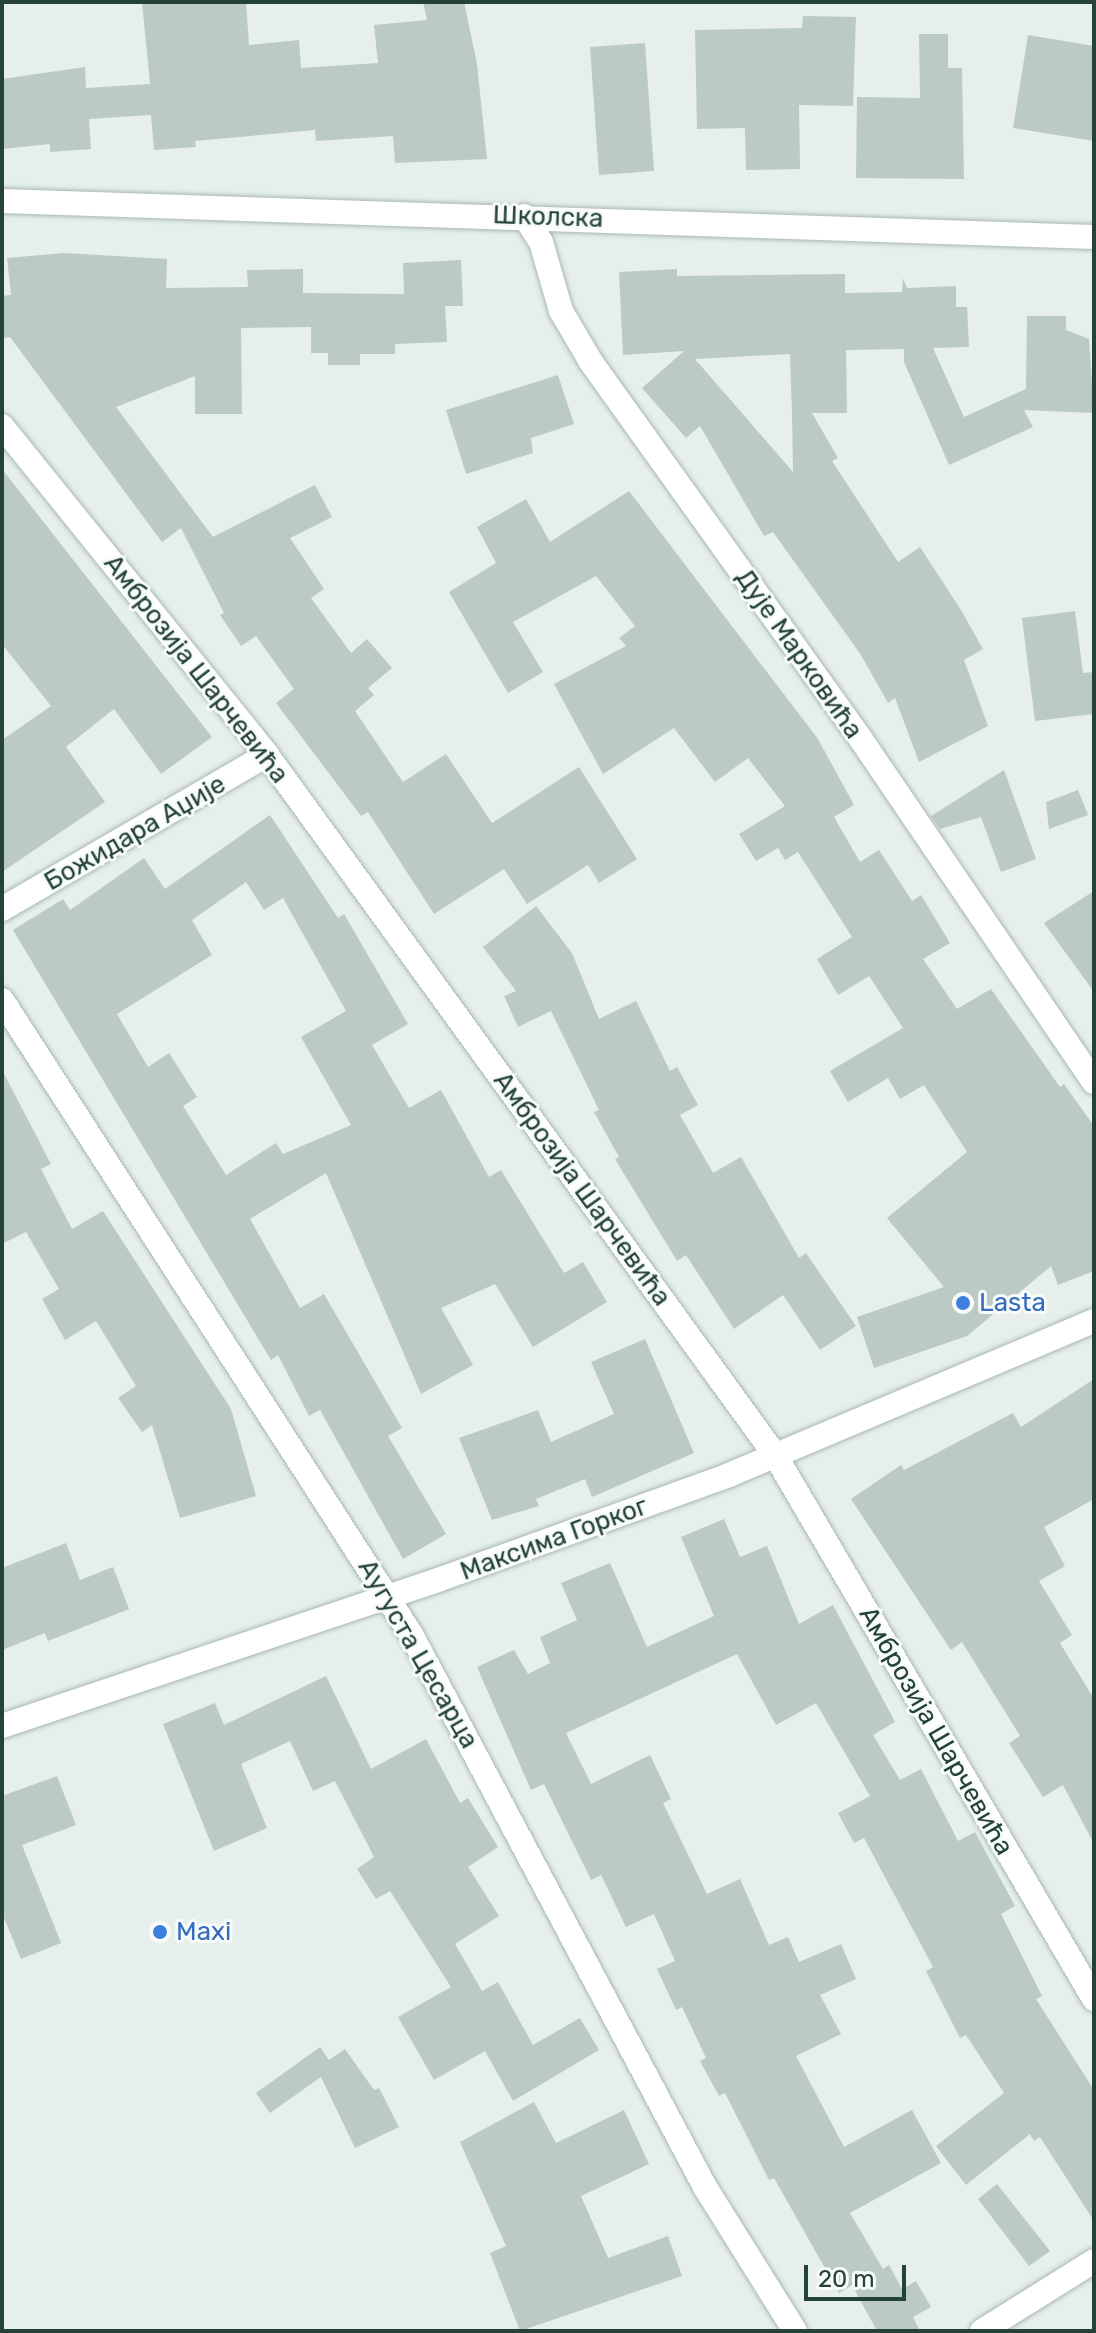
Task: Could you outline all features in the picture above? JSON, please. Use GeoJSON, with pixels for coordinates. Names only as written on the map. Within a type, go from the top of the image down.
{"type":"FeatureCollection","features":[{"type":"Feature","properties":{"kind":"street","name":"Школска"},"geometry":{"type":"LineString","coordinates":[[2,201],[1094,237]]}},
{"type":"Feature","properties":{"kind":"street","name":"Дује Марковића"},"geometry":{"type":"LineString","coordinates":[[524,216],[541,242],[561,311],[591,362],[860,738],[1094,1082]]}},
{"type":"Feature","properties":{"kind":"street","name":"Амброзија Шарчевића"},"geometry":{"type":"LineString","coordinates":[[2,426],[267,755],[775,1455],[1094,1999]]}},
{"type":"Feature","properties":{"kind":"street","name":"Божидара Аџије"},"geometry":{"type":"LineString","coordinates":[[2,909],[267,755]]}},
{"type":"Feature","properties":{"kind":"street","name":"Аугуста Цесарца"},"geometry":{"type":"LineString","coordinates":[[2,1000],[388,1597],[705,2187],[795,2331]]}},
{"type":"Feature","properties":{"kind":"street","name":"Максима Горког"},"geometry":{"type":"LineString","coordinates":[[2,1726],[388,1597],[775,1455],[1094,1321]]}},
{"type":"Feature","properties":{"kind":"street"},"geometry":{"type":"LineString","coordinates":[[982,2331],[1094,2261]]}},
{"type":"Feature","properties":{"kind":"building"},"geometry":{"type":"Polygon","coordinates":[[[142,2],[246,2],[249,45],[299,40],[301,68],[378,63],[374,25],[427,20],[423,2],[464,2],[477,64],[487,159],[395,163],[393,136],[316,141],[315,130],[195,141],[196,147],[154,150],[151,115],[89,119],[91,149],[50,152],[50,144],[2,149],[2,79],[85,67],[86,88],[150,84],[142,2]]]}},
{"type":"Feature","properties":{"kind":"building"},"geometry":{"type":"Polygon","coordinates":[[[803,16],[856,17],[853,106],[799,105],[800,169],[746,170],[745,128],[697,129],[695,30],[802,28],[803,16]]]}},
{"type":"Feature","properties":{"kind":"building"},"geometry":{"type":"Polygon","coordinates":[[[919,34],[948,34],[948,68],[962,68],[964,179],[856,178],[857,97],[920,98],[919,34]]]}},
{"type":"Feature","properties":{"kind":"building"},"geometry":{"type":"Polygon","coordinates":[[[1028,35],[1094,46],[1094,141],[1013,128],[1028,35]]]}},
{"type":"Feature","properties":{"kind":"building"},"geometry":{"type":"Polygon","coordinates":[[[645,43],[654,171],[599,175],[590,47],[645,43]]]}},
{"type":"Feature","properties":{"kind":"building"},"geometry":{"type":"Polygon","coordinates":[[[64,253],[167,259],[166,288],[248,287],[247,270],[303,269],[303,293],[404,294],[403,263],[461,260],[463,306],[445,306],[447,342],[395,344],[395,354],[360,354],[360,365],[328,365],[328,353],[311,353],[311,327],[241,328],[242,414],[195,414],[195,376],[116,407],[213,537],[315,485],[332,517],[290,538],[324,589],[311,598],[351,653],[367,639],[392,668],[368,688],[374,695],[355,711],[403,782],[446,754],[492,823],[579,767],[637,859],[599,883],[588,865],[527,904],[504,869],[434,914],[368,812],[361,816],[276,703],[294,689],[256,636],[241,646],[220,615],[224,613],[181,528],[162,542],[10,337],[2,338],[2,296],[11,295],[7,258],[64,253]]]}},
{"type":"Feature","properties":{"kind":"building"},"geometry":{"type":"Polygon","coordinates":[[[677,269],[677,276],[845,274],[845,293],[902,292],[903,278],[907,288],[956,286],[956,307],[967,307],[969,347],[933,348],[964,417],[1026,389],[1027,316],[1066,316],[1066,330],[1089,339],[1094,413],[1024,410],[1033,427],[949,465],[904,362],[904,349],[846,350],[847,413],[812,413],[838,458],[832,461],[898,562],[920,547],[983,649],[964,660],[988,726],[919,762],[895,698],[888,703],[861,655],[773,532],[764,536],[700,426],[686,438],[642,388],[684,351],[623,355],[619,272],[677,269]],[[790,354],[695,359],[793,472],[790,354]]]}},
{"type":"Feature","properties":{"kind":"building"},"geometry":{"type":"Polygon","coordinates":[[[558,375],[574,424],[531,438],[533,453],[466,474],[446,410],[558,375]]]}},
{"type":"Feature","properties":{"kind":"building"},"geometry":{"type":"Polygon","coordinates":[[[2,469],[212,737],[161,774],[114,709],[66,747],[105,802],[2,872],[2,740],[51,706],[2,644],[2,469]]]}},
{"type":"Feature","properties":{"kind":"building"},"geometry":{"type":"Polygon","coordinates":[[[629,491],[818,739],[854,805],[834,817],[860,862],[879,850],[912,901],[921,895],[950,943],[923,959],[957,1009],[991,989],[1060,1087],[1064,1084],[1094,1126],[1094,1271],[1058,1285],[1051,1266],[967,1336],[874,1368],[857,1317],[944,1287],[887,1218],[967,1152],[924,1085],[900,1099],[888,1078],[848,1102],[830,1071],[903,1028],[869,976],[838,995],[817,959],[852,937],[798,852],[785,860],[778,848],[756,861],[739,834],[785,806],[748,758],[715,782],[674,728],[603,774],[554,684],[626,646],[619,638],[635,626],[596,576],[513,622],[543,672],[508,693],[449,592],[496,563],[477,527],[526,499],[550,542],[629,491]]]}},
{"type":"Feature","properties":{"kind":"building"},"geometry":{"type":"Polygon","coordinates":[[[1075,611],[1083,673],[1094,672],[1094,714],[1035,721],[1022,618],[1075,611]]]}},
{"type":"Feature","properties":{"kind":"building"},"geometry":{"type":"Polygon","coordinates":[[[1004,770],[1036,859],[1001,872],[981,817],[940,829],[931,816],[1004,770]]]}},
{"type":"Feature","properties":{"kind":"building"},"geometry":{"type":"Polygon","coordinates":[[[1078,790],[1088,815],[1049,829],[1046,802],[1078,790]]]}},
{"type":"Feature","properties":{"kind":"building"},"geometry":{"type":"Polygon","coordinates":[[[270,815],[338,918],[344,914],[408,1024],[372,1045],[409,1108],[441,1090],[489,1177],[501,1170],[564,1273],[583,1262],[607,1302],[533,1347],[495,1284],[441,1308],[473,1365],[421,1394],[326,1173],[250,1219],[300,1308],[324,1294],[402,1428],[388,1436],[446,1534],[403,1559],[320,1410],[309,1416],[278,1355],[271,1360],[13,930],[63,899],[70,910],[144,858],[165,889],[270,815]],[[246,882],[192,920],[212,955],[117,1014],[148,1067],[169,1053],[197,1097],[183,1106],[226,1175],[276,1143],[283,1154],[351,1125],[301,1037],[346,1011],[283,898],[264,910],[246,882]]]}},
{"type":"Feature","properties":{"kind":"building"},"geometry":{"type":"Polygon","coordinates":[[[1094,891],[1094,992],[1044,923],[1094,891]]]}},
{"type":"Feature","properties":{"kind":"building"},"geometry":{"type":"Polygon","coordinates":[[[536,906],[572,953],[599,1019],[636,1001],[670,1071],[677,1067],[698,1105],[680,1115],[713,1173],[741,1157],[799,1258],[806,1253],[856,1326],[820,1350],[783,1295],[734,1329],[686,1255],[677,1261],[615,1159],[619,1157],[594,1112],[599,1110],[551,1011],[518,1027],[504,996],[516,991],[483,947],[536,906]]]}},
{"type":"Feature","properties":{"kind":"building"},"geometry":{"type":"Polygon","coordinates":[[[2,1070],[51,1164],[41,1169],[72,1229],[103,1211],[231,1409],[256,1496],[180,1518],[152,1425],[142,1432],[118,1398],[136,1386],[96,1321],[65,1340],[42,1299],[59,1289],[26,1232],[2,1244],[2,1070]]]}},
{"type":"Feature","properties":{"kind":"building"},"geometry":{"type":"Polygon","coordinates":[[[645,1339],[694,1453],[592,1497],[585,1479],[536,1499],[539,1506],[492,1520],[459,1438],[538,1410],[551,1442],[614,1414],[591,1362],[645,1339]]]}},
{"type":"Feature","properties":{"kind":"building"},"geometry":{"type":"Polygon","coordinates":[[[1094,1379],[1094,1499],[1044,1527],[1065,1566],[1039,1581],[1072,1635],[1060,1643],[1094,1699],[1094,1844],[1063,1785],[1043,1797],[1009,1743],[1020,1736],[962,1642],[951,1650],[851,1499],[901,1465],[904,1470],[1013,1413],[1021,1427],[1094,1379]]]}},
{"type":"Feature","properties":{"kind":"building"},"geometry":{"type":"Polygon","coordinates":[[[724,1519],[740,1557],[767,1546],[799,1624],[833,1605],[895,1722],[873,1735],[900,1780],[921,1769],[958,1841],[975,1832],[1015,1906],[1001,1914],[1042,1996],[1036,1999],[1094,2090],[1094,2221],[1040,2137],[1034,2141],[1030,2134],[966,2185],[936,2146],[1004,2093],[966,2035],[960,2038],[926,1971],[933,1967],[864,1838],[854,1843],[838,1813],[870,1796],[816,1703],[776,1725],[737,1654],[566,1733],[591,1784],[650,1755],[671,1799],[663,1803],[707,1894],[740,1879],[769,1945],[788,1937],[799,1962],[841,1944],[856,1979],[820,1995],[841,2034],[796,2056],[844,2147],[912,2110],[941,2163],[850,2213],[883,2269],[889,2265],[902,2289],[916,2281],[931,2307],[913,2317],[920,2331],[877,2331],[852,2285],[839,2293],[774,2178],[769,2180],[725,2093],[719,2096],[700,2061],[706,2058],[682,2007],[676,2010],[657,1969],[675,1961],[654,1914],[626,1927],[601,1875],[591,1880],[544,1784],[531,1790],[477,1667],[514,1650],[528,1674],[550,1663],[540,1637],[577,1620],[561,1583],[610,1563],[647,1647],[714,1616],[681,1537],[724,1519]]]}},
{"type":"Feature","properties":{"kind":"building"},"geometry":{"type":"Polygon","coordinates":[[[66,1543],[80,1580],[113,1567],[129,1609],[48,1641],[45,1633],[2,1650],[2,1568],[66,1543]]]}},
{"type":"Feature","properties":{"kind":"building"},"geometry":{"type":"Polygon","coordinates":[[[326,1676],[371,1769],[426,1739],[460,1803],[468,1798],[498,1847],[468,1867],[499,1916],[455,1944],[482,1991],[498,1982],[533,2045],[580,2018],[599,2050],[513,2101],[485,2051],[434,2080],[398,2017],[451,1987],[390,1891],[376,1899],[357,1869],[374,1857],[335,1781],[313,1791],[290,1741],[241,1764],[267,1828],[214,1851],[163,1724],[215,1703],[224,1725],[326,1676]]]}},
{"type":"Feature","properties":{"kind":"building"},"geometry":{"type":"Polygon","coordinates":[[[57,1776],[76,1825],[22,1845],[61,1943],[21,1959],[2,1913],[2,1796],[57,1776]]]}},
{"type":"Feature","properties":{"kind":"building"},"geometry":{"type":"Polygon","coordinates":[[[320,2047],[329,2060],[345,2049],[374,2090],[379,2088],[399,2127],[355,2148],[321,2077],[270,2113],[256,2093],[320,2047]]]}},
{"type":"Feature","properties":{"kind":"building"},"geometry":{"type":"Polygon","coordinates":[[[534,2102],[556,2143],[624,2110],[649,2164],[581,2196],[608,2258],[668,2236],[682,2276],[520,2331],[490,2253],[506,2246],[460,2142],[534,2102]]]}},
{"type":"Feature","properties":{"kind":"building"},"geometry":{"type":"Polygon","coordinates":[[[997,2184],[1050,2251],[1029,2266],[978,2199],[997,2184]]]}},
{"type":"Feature","properties":{"kind":"place","name":"Lasta"},"geometry":{"type":"Point","coordinates":[963,1303]}},
{"type":"Feature","properties":{"kind":"place","name":"Maxi"},"geometry":{"type":"Point","coordinates":[160,1932]}}]}
